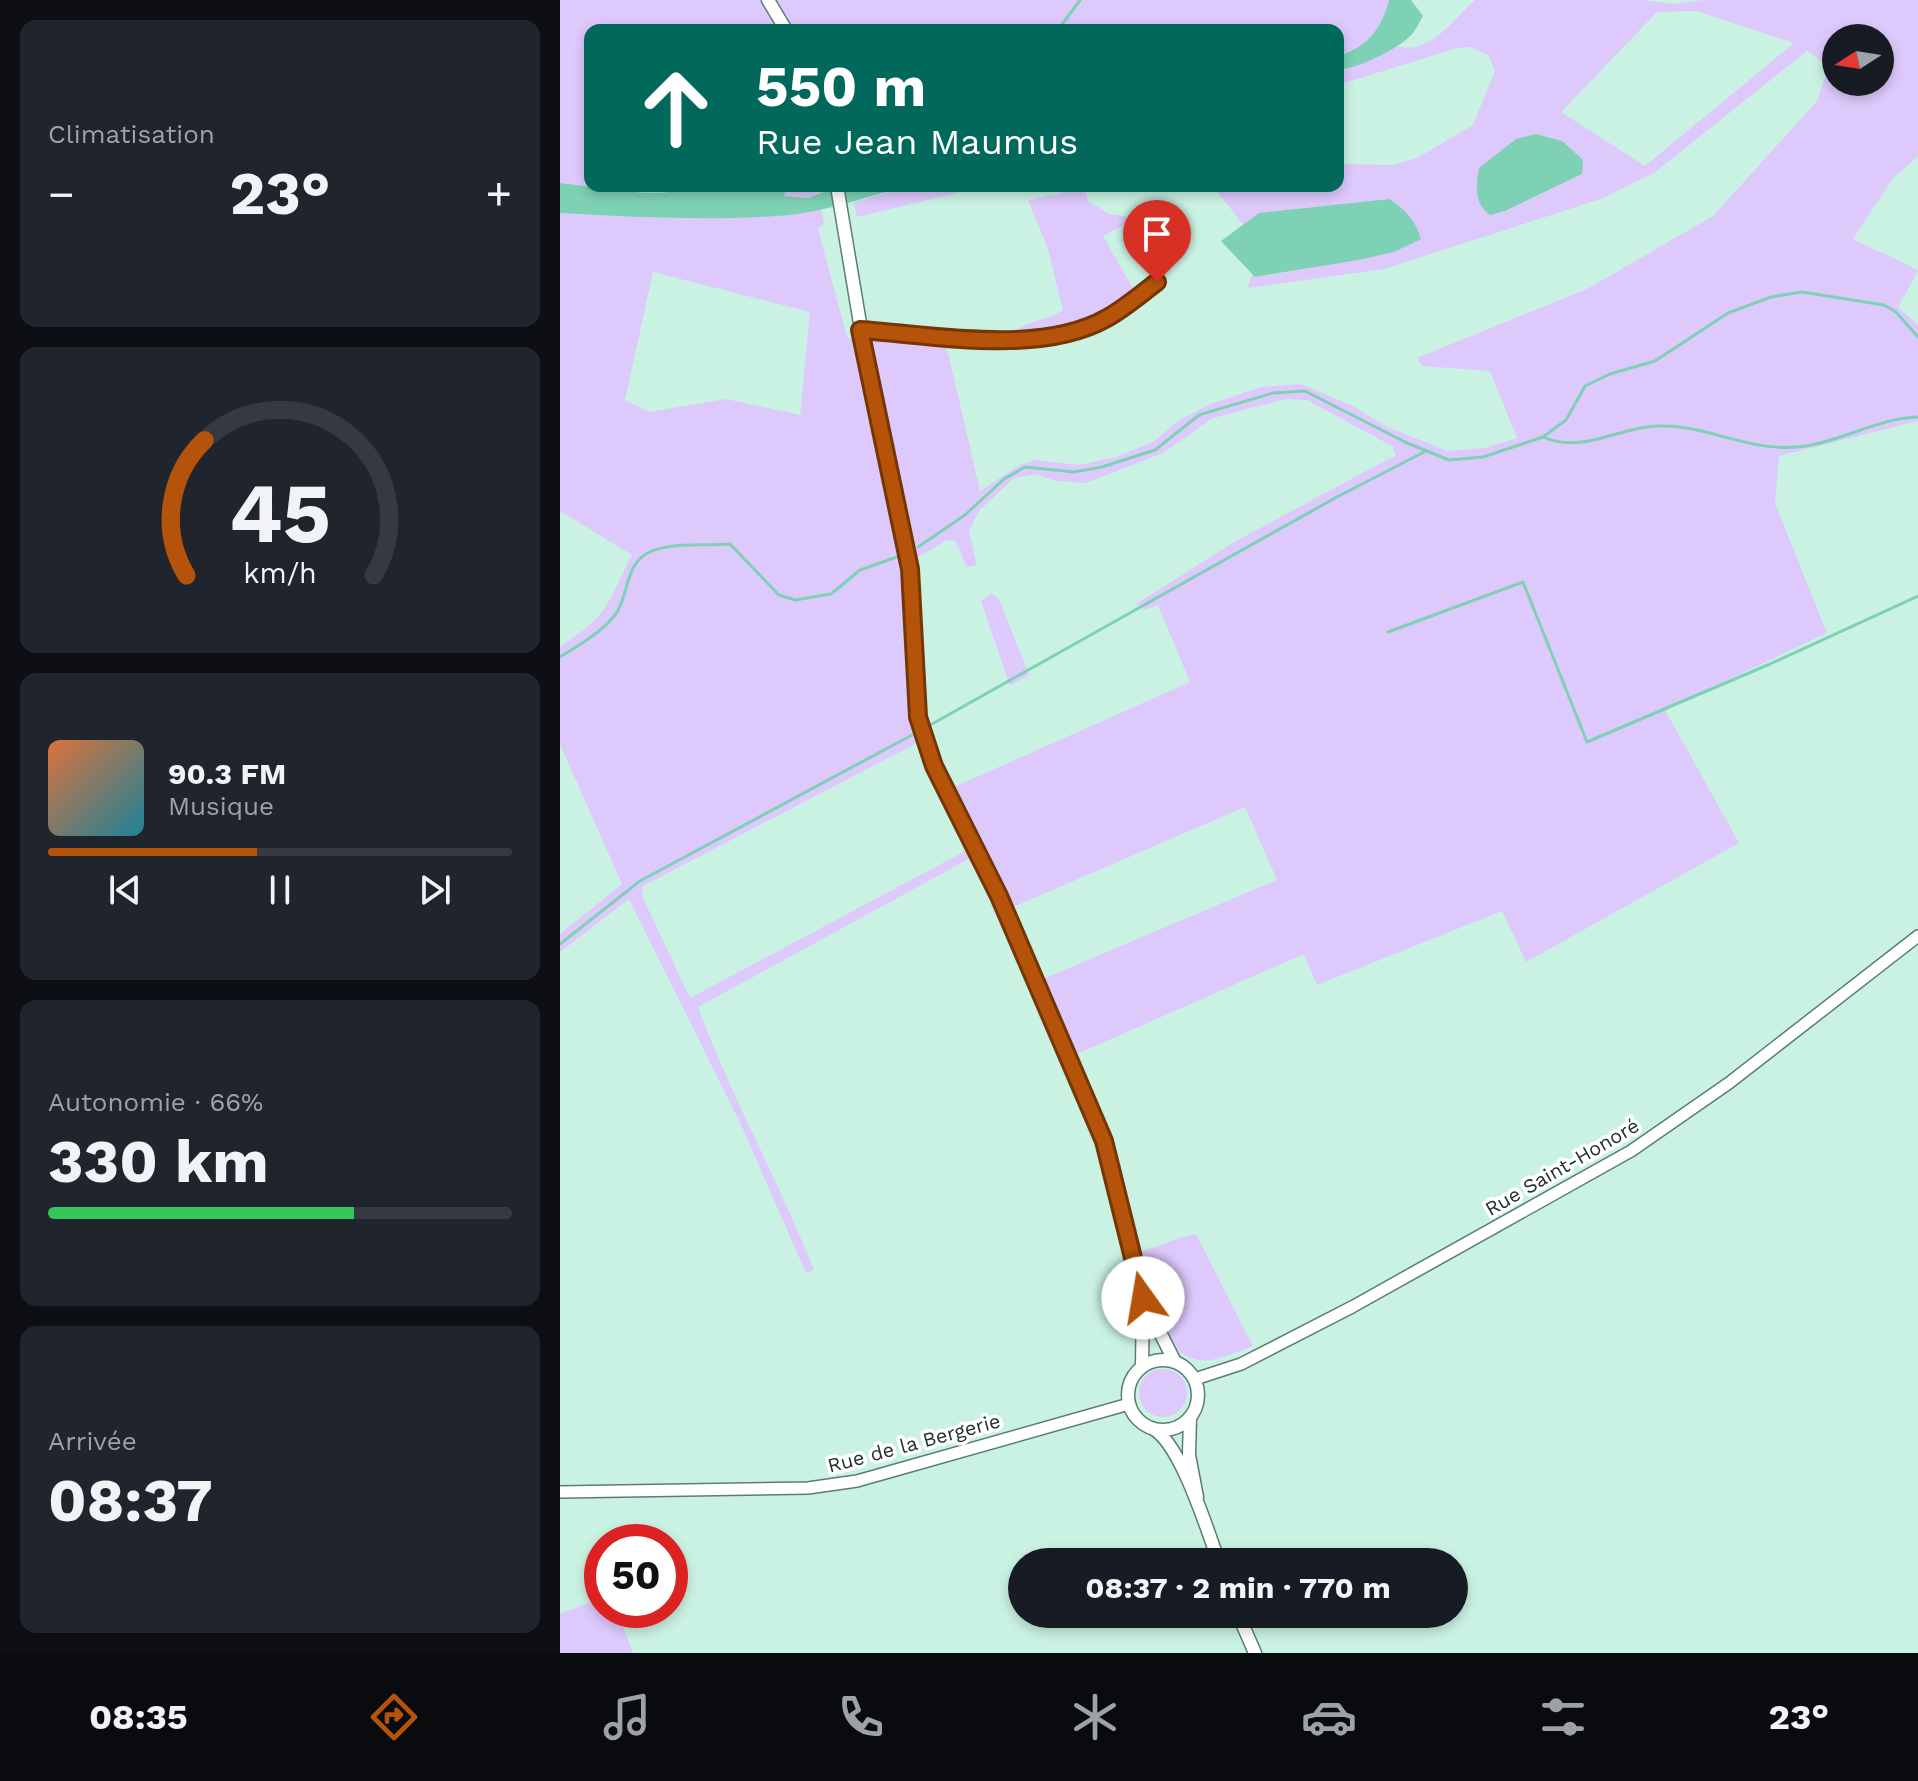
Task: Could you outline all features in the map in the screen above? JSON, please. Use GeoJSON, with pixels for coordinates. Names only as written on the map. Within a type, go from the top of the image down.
{"type":"FeatureCollection","features":[{"type":"Feature","properties":{"kind":"main road"},"geometry":{"type":"LineString","coordinates":[[768,0],[782,24]]}},
{"type":"Feature","properties":{"kind":"main road"},"geometry":{"type":"LineString","coordinates":[[838,192],[872,395],[910,569],[918,717],[934,766],[999,896],[1104,1141],[1143,1298],[1174,1360],[1195,1379],[1198,1391],[1190,1417],[1189,1455],[1197,1487],[1197,1504]]}},
{"type":"Feature","properties":{"kind":"main road"},"geometry":{"type":"LineString","coordinates":[[1143,1298],[1142,1366],[1129,1386],[1129,1404],[1136,1417],[1161,1433],[1173,1449],[1214,1548]]}},
{"type":"Feature","properties":{"kind":"main road"},"geometry":{"type":"LineString","coordinates":[[1142,1366],[1160,1360],[1174,1360]]}},
{"type":"Feature","properties":{"kind":"main road"},"geometry":{"type":"LineString","coordinates":[[1148,1426],[1172,1429],[1190,1417]]}},
{"type":"Feature","properties":{"kind":"main road"},"geometry":{"type":"LineString","coordinates":[[1244,1628],[1255,1653]]}},
{"type":"Feature","properties":{"kind":"street"},"geometry":{"type":"LineString","coordinates":[[860,330],[1007,340],[1049,336],[1106,319],[1157,282]]}},
{"type":"Feature","properties":{"kind":"street","name":"Rue Saint-Honoré"},"geometry":{"type":"LineString","coordinates":[[1195,1379],[1241,1364],[1352,1307],[1631,1151],[1729,1083],[1918,936]]}},
{"type":"Feature","properties":{"kind":"street","name":"Rue de la Bergerie"},"geometry":{"type":"LineString","coordinates":[[560,1492],[808,1488],[857,1481],[1129,1404]]}},
{"type":"Feature","properties":{"kind":"shaded area"},"geometry":{"type":"Polygon","coordinates":[[[560,0],[760,0],[774,24],[584,24],[584,185],[560,183],[560,0]]]}},
{"type":"Feature","properties":{"kind":"shaded area"},"geometry":{"type":"Polygon","coordinates":[[[777,0],[1389,0],[1382,20],[1371,36],[1357,48],[1344,54],[1344,24],[791,24],[777,0]]]}},
{"type":"Feature","properties":{"kind":"shaded area"},"geometry":{"type":"Polygon","coordinates":[[[1389,0],[1411,0],[1423,16],[1414,31],[1399,45],[1378,57],[1344,69],[1344,54],[1365,42],[1382,20],[1389,0]]]}},
{"type":"Feature","properties":{"kind":"shaded area"},"geometry":{"type":"Polygon","coordinates":[[[1475,0],[1644,0],[1673,4],[1703,0],[1918,0],[1918,156],[1893,178],[1853,239],[1918,271],[1898,307],[1918,325],[1918,421],[1779,456],[1775,503],[1827,633],[1665,710],[1739,843],[1526,962],[1502,911],[1317,985],[1304,954],[1077,1054],[1043,979],[1277,880],[1245,807],[1011,908],[954,787],[1190,682],[1158,605],[1144,610],[1136,604],[1236,541],[1396,455],[1392,446],[1307,400],[1287,399],[1213,418],[1163,453],[1086,483],[1056,481],[1036,474],[1014,478],[979,511],[969,531],[977,565],[967,567],[955,541],[947,540],[915,559],[871,369],[868,337],[946,344],[980,491],[1021,464],[1036,460],[1078,465],[1117,457],[1154,441],[1178,421],[1210,404],[1261,387],[1301,384],[1353,406],[1387,427],[1448,451],[1485,448],[1517,438],[1490,371],[1422,366],[1417,358],[1587,289],[1713,216],[1817,101],[1822,86],[1822,96],[1894,96],[1894,24],[1822,24],[1822,61],[1807,51],[1654,173],[1601,199],[1384,269],[1248,288],[1252,274],[1266,276],[1394,252],[1400,206],[1389,199],[1259,213],[1244,226],[1218,192],[1344,192],[1344,164],[1394,165],[1417,158],[1473,125],[1495,71],[1488,55],[1470,47],[1457,48],[1344,83],[1344,69],[1391,48],[1425,43],[1441,33],[1475,0]],[[1696,11],[1657,12],[1561,112],[1645,166],[1794,43],[1696,11]],[[1536,134],[1505,211],[1582,174],[1562,141],[1536,134]]]}},
{"type":"Feature","properties":{"kind":"shaded area"},"geometry":{"type":"Polygon","coordinates":[[[1536,134],[1562,141],[1583,160],[1582,174],[1505,211],[1490,215],[1479,200],[1479,168],[1516,139],[1536,134]]]}},
{"type":"Feature","properties":{"kind":"shaded area"},"geometry":{"type":"Polygon","coordinates":[[[560,183],[584,186],[584,192],[785,192],[784,196],[808,198],[824,192],[885,192],[792,215],[694,218],[560,213],[560,183]]]}},
{"type":"Feature","properties":{"kind":"shaded area"},"geometry":{"type":"Polygon","coordinates":[[[785,192],[824,192],[808,198],[784,196],[785,192]]]}},
{"type":"Feature","properties":{"kind":"shaded area"},"geometry":{"type":"Polygon","coordinates":[[[888,192],[961,192],[857,217],[854,203],[888,192]]]}},
{"type":"Feature","properties":{"kind":"shaded area"},"geometry":{"type":"Polygon","coordinates":[[[1066,192],[1086,192],[1088,201],[1109,214],[1136,218],[1103,236],[1139,299],[1111,319],[1080,331],[1014,343],[1015,331],[1063,310],[1048,249],[1028,200],[1066,192]]]}},
{"type":"Feature","properties":{"kind":"shaded area"},"geometry":{"type":"Polygon","coordinates":[[[1389,199],[1409,216],[1421,239],[1394,252],[1255,277],[1221,241],[1259,213],[1389,199]]]}},
{"type":"Feature","properties":{"kind":"shaded area"},"geometry":{"type":"Polygon","coordinates":[[[821,209],[824,223],[818,229],[847,337],[855,341],[902,547],[913,727],[917,743],[643,886],[642,896],[690,998],[969,849],[974,856],[698,1007],[814,1270],[806,1273],[742,1127],[629,899],[560,952],[560,934],[622,884],[560,744],[560,647],[598,616],[611,598],[632,555],[560,511],[560,213],[690,218],[821,209]],[[653,272],[625,400],[649,412],[726,399],[800,415],[810,312],[653,272]]]}},
{"type":"Feature","properties":{"kind":"shaded area"},"geometry":{"type":"Polygon","coordinates":[[[991,593],[999,599],[1029,675],[1010,686],[981,601],[991,593]]]}},
{"type":"Feature","properties":{"kind":"shaded area"},"geometry":{"type":"Polygon","coordinates":[[[1196,1234],[1253,1346],[1205,1360],[1185,1355],[1165,1332],[1153,1299],[1142,1251],[1196,1234]]]}},
{"type":"Feature","properties":{"kind":"shaded area"},"geometry":{"type":"Polygon","coordinates":[[[1163,1369],[1180,1376],[1187,1393],[1180,1410],[1163,1417],[1146,1410],[1139,1393],[1146,1376],[1163,1369]]]}},
{"type":"Feature","properties":{"kind":"shaded area"},"geometry":{"type":"Polygon","coordinates":[[[584,1605],[584,1628],[624,1628],[633,1653],[560,1653],[560,1614],[584,1605]]]}},
{"type":"Feature","properties":{"kind":"waterway"},"geometry":{"type":"LineString","coordinates":[[1062,24],[1080,0]]}},
{"type":"Feature","properties":{"kind":"waterway"},"geometry":{"type":"LineString","coordinates":[[918,547],[965,515],[1004,479],[1025,467],[1074,472],[1102,467],[1155,450],[1199,415],[1273,393],[1305,391],[1407,443],[1449,460],[1483,457],[1543,437],[1566,420],[1585,386],[1610,374],[1655,361],[1728,313],[1771,297],[1802,292],[1884,305],[1896,312],[1918,337]]}},
{"type":"Feature","properties":{"kind":"waterway"},"geometry":{"type":"LineString","coordinates":[[1543,437],[1573,443],[1662,426],[1698,430],[1767,446],[1806,446],[1889,421],[1918,417]]}},
{"type":"Feature","properties":{"kind":"waterway"},"geometry":{"type":"LineString","coordinates":[[932,724],[1335,498],[1426,451]]}},
{"type":"Feature","properties":{"kind":"waterway"},"geometry":{"type":"LineString","coordinates":[[560,657],[589,638],[615,615],[634,567],[649,552],[662,548],[730,544],[779,595],[795,600],[831,594],[860,570],[897,557]]}},
{"type":"Feature","properties":{"kind":"waterway"},"geometry":{"type":"LineString","coordinates":[[1388,632],[1523,582],[1587,742],[1770,664],[1918,596]]}},
{"type":"Feature","properties":{"kind":"waterway"},"geometry":{"type":"LineString","coordinates":[[560,944],[640,881],[912,735]]}},
{"type":"Feature","properties":{"kind":"route"},"geometry":{"type":"LineString","coordinates":[[1143,1298],[1104,1141],[999,896],[934,766],[918,717],[910,569],[860,330],[1007,340],[1049,336],[1106,319],[1157,282]]}}]}
